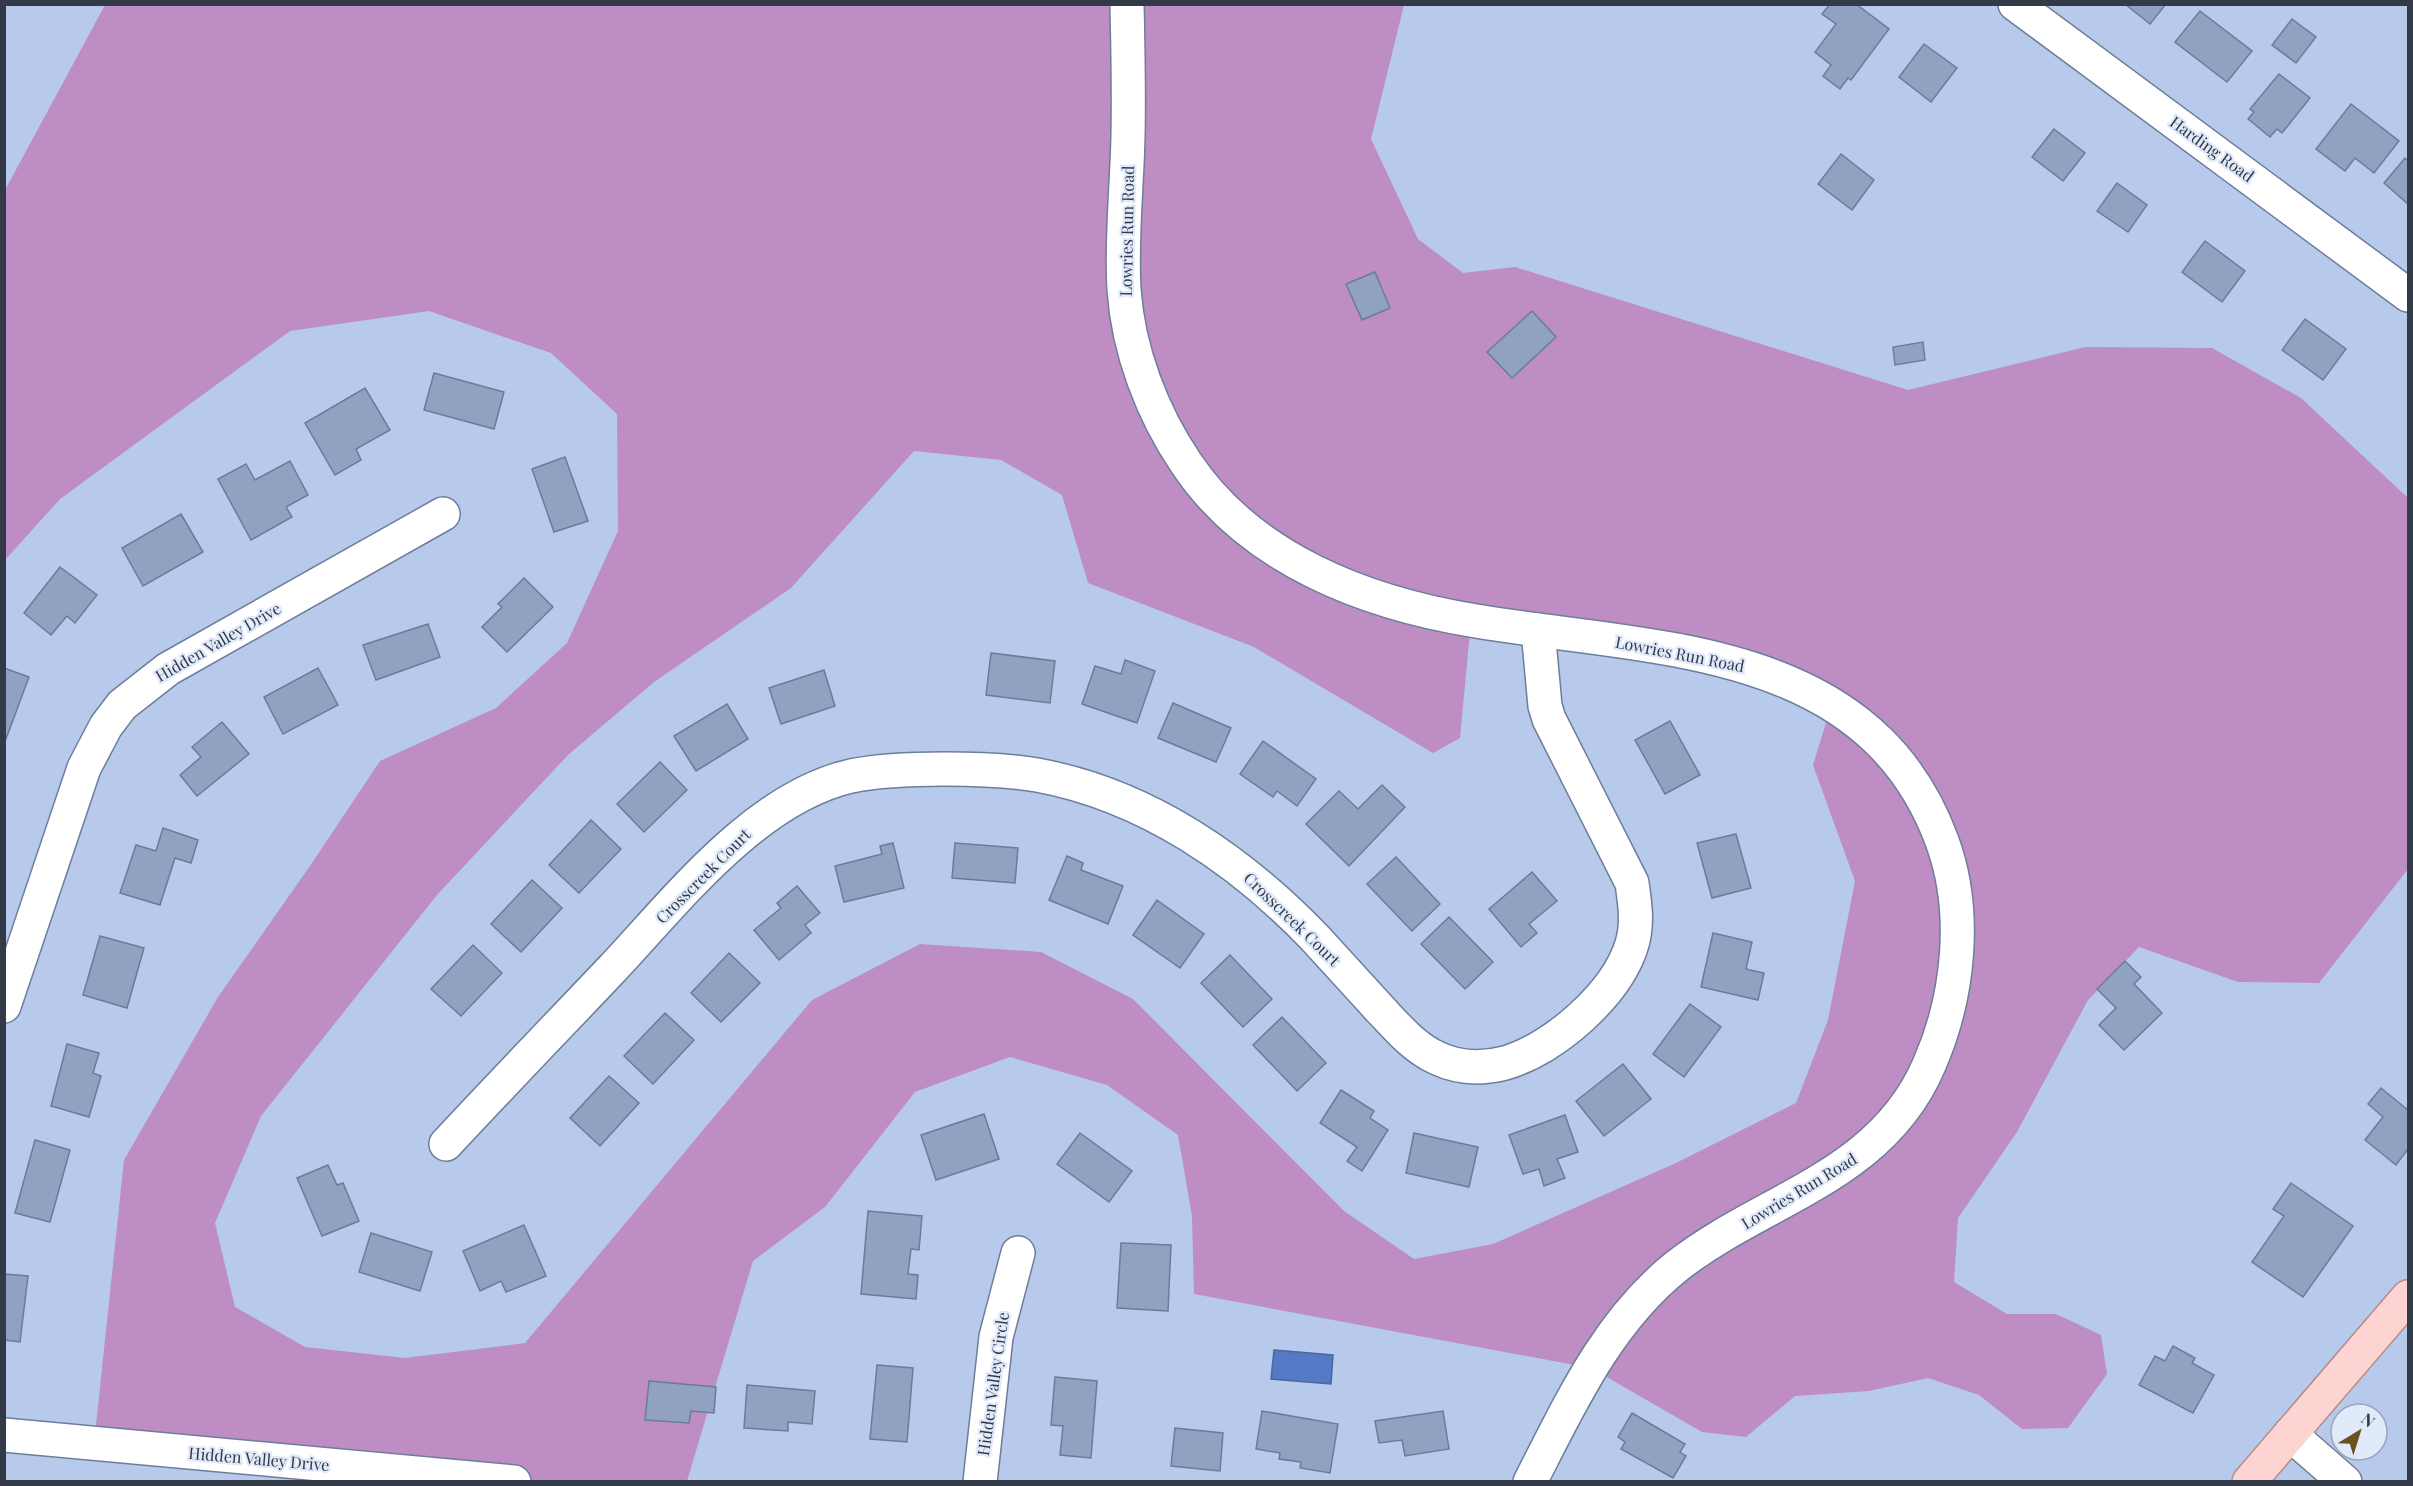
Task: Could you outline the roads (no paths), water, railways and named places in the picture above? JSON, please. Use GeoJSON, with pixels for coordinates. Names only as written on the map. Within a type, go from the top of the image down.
{"type":"FeatureCollection","features":[{"type":"Feature","properties":{"kind":"main road"},"geometry":{"type":"LineString","coordinates":[[2249,1482],[2409,1297]]}},
{"type":"Feature","properties":{"kind":"street","name":"Lowries Run Road"},"geometry":{"type":"LineString","coordinates":[[1127,4],[1128,123],[1124,293],[1130,328],[1152,402],[1169,437],[1189,468],[1216,501],[1246,529],[1280,554],[1316,573],[1390,602],[1471,621],[1698,654],[1757,669],[1800,686],[1853,718],[1872,733],[1906,772],[1935,821],[1953,873],[1958,931],[1948,1003],[1938,1041],[1923,1078],[1895,1119],[1873,1143],[1847,1164],[1705,1246],[1654,1287],[1609,1339],[1530,1482]]}},
{"type":"Feature","properties":{"kind":"street","name":"Harding Road"},"geometry":{"type":"LineString","coordinates":[[2015,4],[2409,295]]}},
{"type":"Feature","properties":{"kind":"street","name":"Hidden Valley Drive"},"geometry":{"type":"LineString","coordinates":[[4,1006],[84,768],[106,726],[122,705],[168,669],[443,514]]}},
{"type":"Feature","properties":{"kind":"street","name":"Crosscreek Court"},"geometry":{"type":"LineString","coordinates":[[446,1143],[738,838],[796,797],[824,784],[853,776],[894,771],[1006,771],[1040,776],[1075,784],[1140,809],[1203,843],[1265,889],[1317,940],[1399,1030],[1436,1058],[1458,1066],[1482,1067],[1506,1063],[1532,1052],[1583,1015],[1621,970],[1632,943],[1636,913],[1632,883],[1549,719],[1545,706],[1538,630]]}},
{"type":"Feature","properties":{"kind":"street","name":"Hidden Valley Circle"},"geometry":{"type":"LineString","coordinates":[[980,1482],[996,1337],[1018,1253]]}},
{"type":"Feature","properties":{"kind":"street"},"geometry":{"type":"LineString","coordinates":[[2290,1434],[2345,1482]]}},
{"type":"Feature","properties":{"kind":"street","name":"Hidden Valley Drive"},"geometry":{"type":"LineString","coordinates":[[4,1435],[514,1482]]}},
{"type":"Feature","properties":{"kind":"water"},"geometry":{"type":"Polygon","coordinates":[[[1274,1350],[1333,1355],[1331,1384],[1271,1379],[1274,1350]]]}}]}
